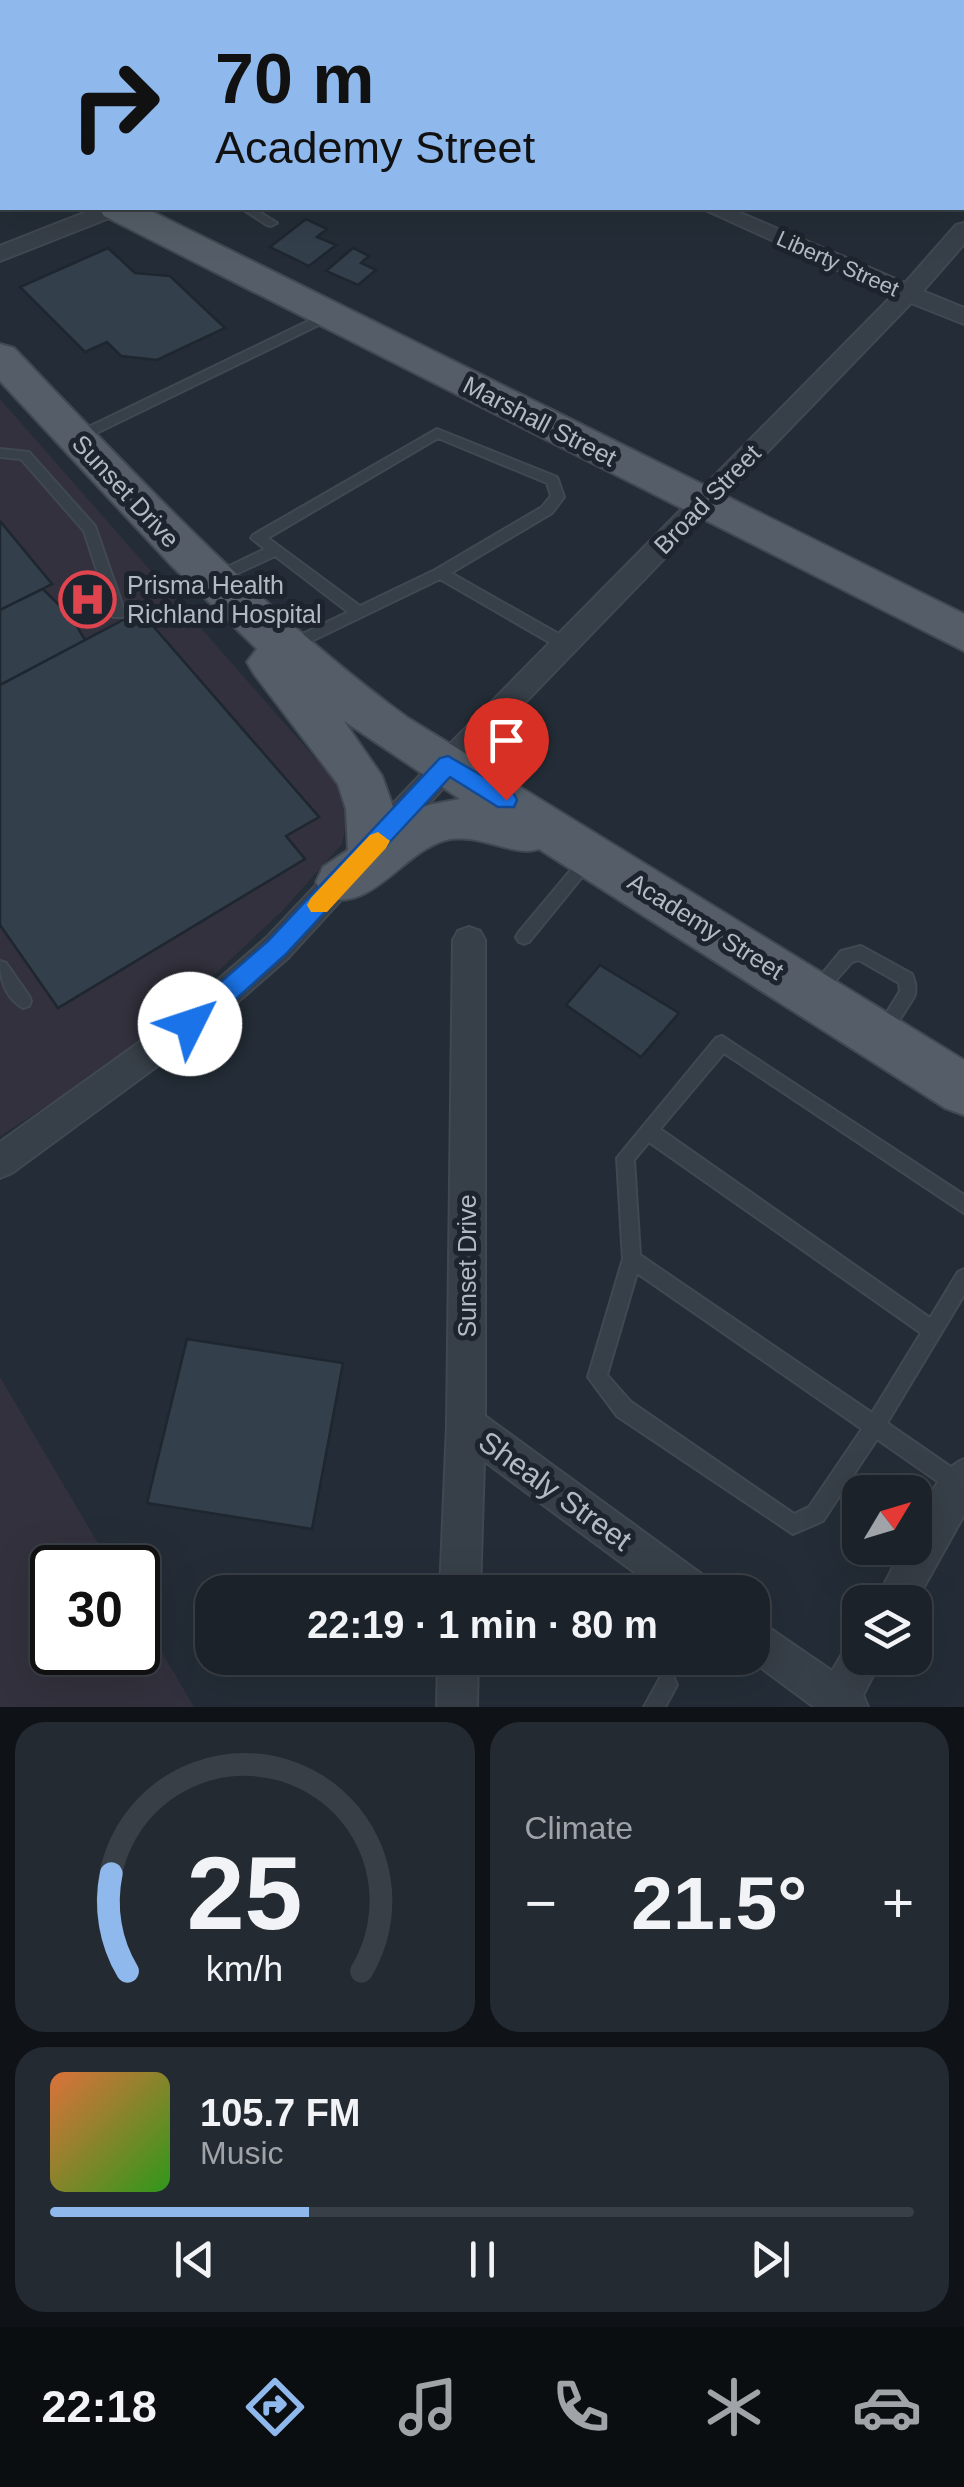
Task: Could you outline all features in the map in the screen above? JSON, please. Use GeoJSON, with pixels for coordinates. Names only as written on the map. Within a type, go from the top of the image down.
{"type":"FeatureCollection","features":[{"type":"Feature","properties":{"kind":"main road","name":"Marshall Street"},"geometry":{"type":"LineString","coordinates":[[119,210],[964,634]]}},
{"type":"Feature","properties":{"kind":"main road","name":"Sunset Drive"},"geometry":{"type":"LineString","coordinates":[[0,357],[244,614],[283,649],[391,731],[448,764]]}},
{"type":"Feature","properties":{"kind":"main road"},"geometry":{"type":"LineString","coordinates":[[244,614],[282,684],[340,754],[364,790],[371,809],[357,865]]}},
{"type":"Feature","properties":{"kind":"main road","name":"Academy Street"},"geometry":{"type":"LineString","coordinates":[[448,764],[964,1090]]}},
{"type":"Feature","properties":{"kind":"main road"},"geometry":{"type":"LineString","coordinates":[[357,865],[426,826],[462,816],[502,823],[593,854]]}},
{"type":"Feature","properties":{"kind":"street"},"geometry":{"type":"LineString","coordinates":[[0,254],[110,210]]}},
{"type":"Feature","properties":{"kind":"street","name":"Liberty Street"},"geometry":{"type":"LineString","coordinates":[[717,210],[964,317]]}},
{"type":"Feature","properties":{"kind":"street","name":"Broad Street"},"geometry":{"type":"LineString","coordinates":[[3,1154],[190,1024],[276,948],[448,764],[908,293],[964,230]]}},
{"type":"Feature","properties":{"kind":"street","name":"Sunset Drive"},"geometry":{"type":"LineString","coordinates":[[461,1575],[466,1425],[469,940]]}},
{"type":"Feature","properties":{"kind":"street","name":"Shealy Street"},"geometry":{"type":"LineString","coordinates":[[466,1425],[670,1575]]}},
{"type":"Feature","properties":{"kind":"street"},"geometry":{"type":"LineString","coordinates":[[904,1585],[962,1482]]}},
{"type":"Feature","properties":{"kind":"street"},"geometry":{"type":"LineString","coordinates":[[770,1650],[840,1705],[854,1675]]}},
{"type":"Feature","properties":{"kind":"street"},"geometry":{"type":"LineString","coordinates":[[457,1707],[458,1675]]}},
{"type":"Feature","properties":{"kind":"lane"},"geometry":{"type":"LineString","coordinates":[[249,210],[271,223]]}},
{"type":"Feature","properties":{"kind":"lane"},"geometry":{"type":"LineString","coordinates":[[76,438],[330,315]]}},
{"type":"Feature","properties":{"kind":"lane"},"geometry":{"type":"LineString","coordinates":[[283,649],[359,613],[440,573],[547,510],[558,497],[553,480],[437,433],[258,538],[359,613]]}},
{"type":"Feature","properties":{"kind":"lane"},"geometry":{"type":"LineString","coordinates":[[0,453],[25,455],[90,529],[118,613]]}},
{"type":"Feature","properties":{"kind":"lane"},"geometry":{"type":"LineString","coordinates":[[210,581],[276,550]]}},
{"type":"Feature","properties":{"kind":"lane"},"geometry":{"type":"LineString","coordinates":[[440,573],[566,646]]}},
{"type":"Feature","properties":{"kind":"lane"},"geometry":{"type":"LineString","coordinates":[[524,936],[593,854]]}},
{"type":"Feature","properties":{"kind":"lane"},"geometry":{"type":"LineString","coordinates":[[0,968],[22,1000]]}},
{"type":"Feature","properties":{"kind":"lane"},"geometry":{"type":"LineString","coordinates":[[964,1205],[722,1044],[626,1158],[632,1259],[597,1377],[624,1409],[793,1524],[816,1514],[874,1428],[964,1278]]}},
{"type":"Feature","properties":{"kind":"lane"},"geometry":{"type":"LineString","coordinates":[[648,1131],[932,1330]]}},
{"type":"Feature","properties":{"kind":"lane"},"geometry":{"type":"LineString","coordinates":[[632,1259],[874,1428],[962,1482]]}},
{"type":"Feature","properties":{"kind":"lane"},"geometry":{"type":"LineString","coordinates":[[654,1707],[667,1685]]}},
{"type":"Feature","properties":{"kind":"shaded area","name":"Prisma Health Richland Hospital"},"geometry":{"type":"Polygon","coordinates":[[[0,399],[351,799],[342,844],[282,911],[132,1052],[0,1136],[0,399]]]}},
{"type":"Feature","properties":{"kind":"shaded area"},"geometry":{"type":"Polygon","coordinates":[[[0,1377],[99,1545],[30,1545],[30,1675],[160,1675],[160,1649],[194,1707],[0,1707],[0,1377]]]}},
{"type":"Feature","properties":{"kind":"building"},"geometry":{"type":"Polygon","coordinates":[[[306,219],[327,229],[317,237],[336,245],[309,266],[270,247],[306,219]]]}},
{"type":"Feature","properties":{"kind":"building"},"geometry":{"type":"Polygon","coordinates":[[[108,248],[135,273],[170,276],[225,328],[157,360],[121,356],[107,342],[85,352],[20,287],[108,248]]]}},
{"type":"Feature","properties":{"kind":"building"},"geometry":{"type":"Polygon","coordinates":[[[353,248],[369,256],[361,263],[376,270],[358,285],[326,271],[353,248]]]}},
{"type":"Feature","properties":{"kind":"building"},"geometry":{"type":"Polygon","coordinates":[[[0,521],[52,584],[0,610],[0,521]]]}},
{"type":"Feature","properties":{"kind":"building"},"geometry":{"type":"Polygon","coordinates":[[[43,589],[72,618],[85,640],[0,685],[0,610],[43,589]]]}},
{"type":"Feature","properties":{"kind":"building"},"geometry":{"type":"Polygon","coordinates":[[[140,611],[319,817],[286,836],[305,859],[58,1008],[0,925],[0,685],[140,611]]]}},
{"type":"Feature","properties":{"kind":"building"},"geometry":{"type":"Polygon","coordinates":[[[600,965],[679,1013],[641,1057],[566,1005],[600,965]]]}},
{"type":"Feature","properties":{"kind":"building"},"geometry":{"type":"Polygon","coordinates":[[[187,1339],[343,1363],[312,1529],[147,1503],[187,1339]]]}},
{"type":"Feature","properties":{"kind":"slow traffic"},"geometry":{"type":"LineString","coordinates":[[319,905],[378,841]]}},
{"type":"Feature","properties":{"kind":"place","name":"Prisma Health Richland Hospital"},"geometry":{"type":"Point","coordinates":[88,599]}},
{"type":"Feature","properties":{"kind":"route"},"geometry":{"type":"LineString","coordinates":[[190,1024],[276,948],[342,882],[448,764],[506,800]]}}]}
